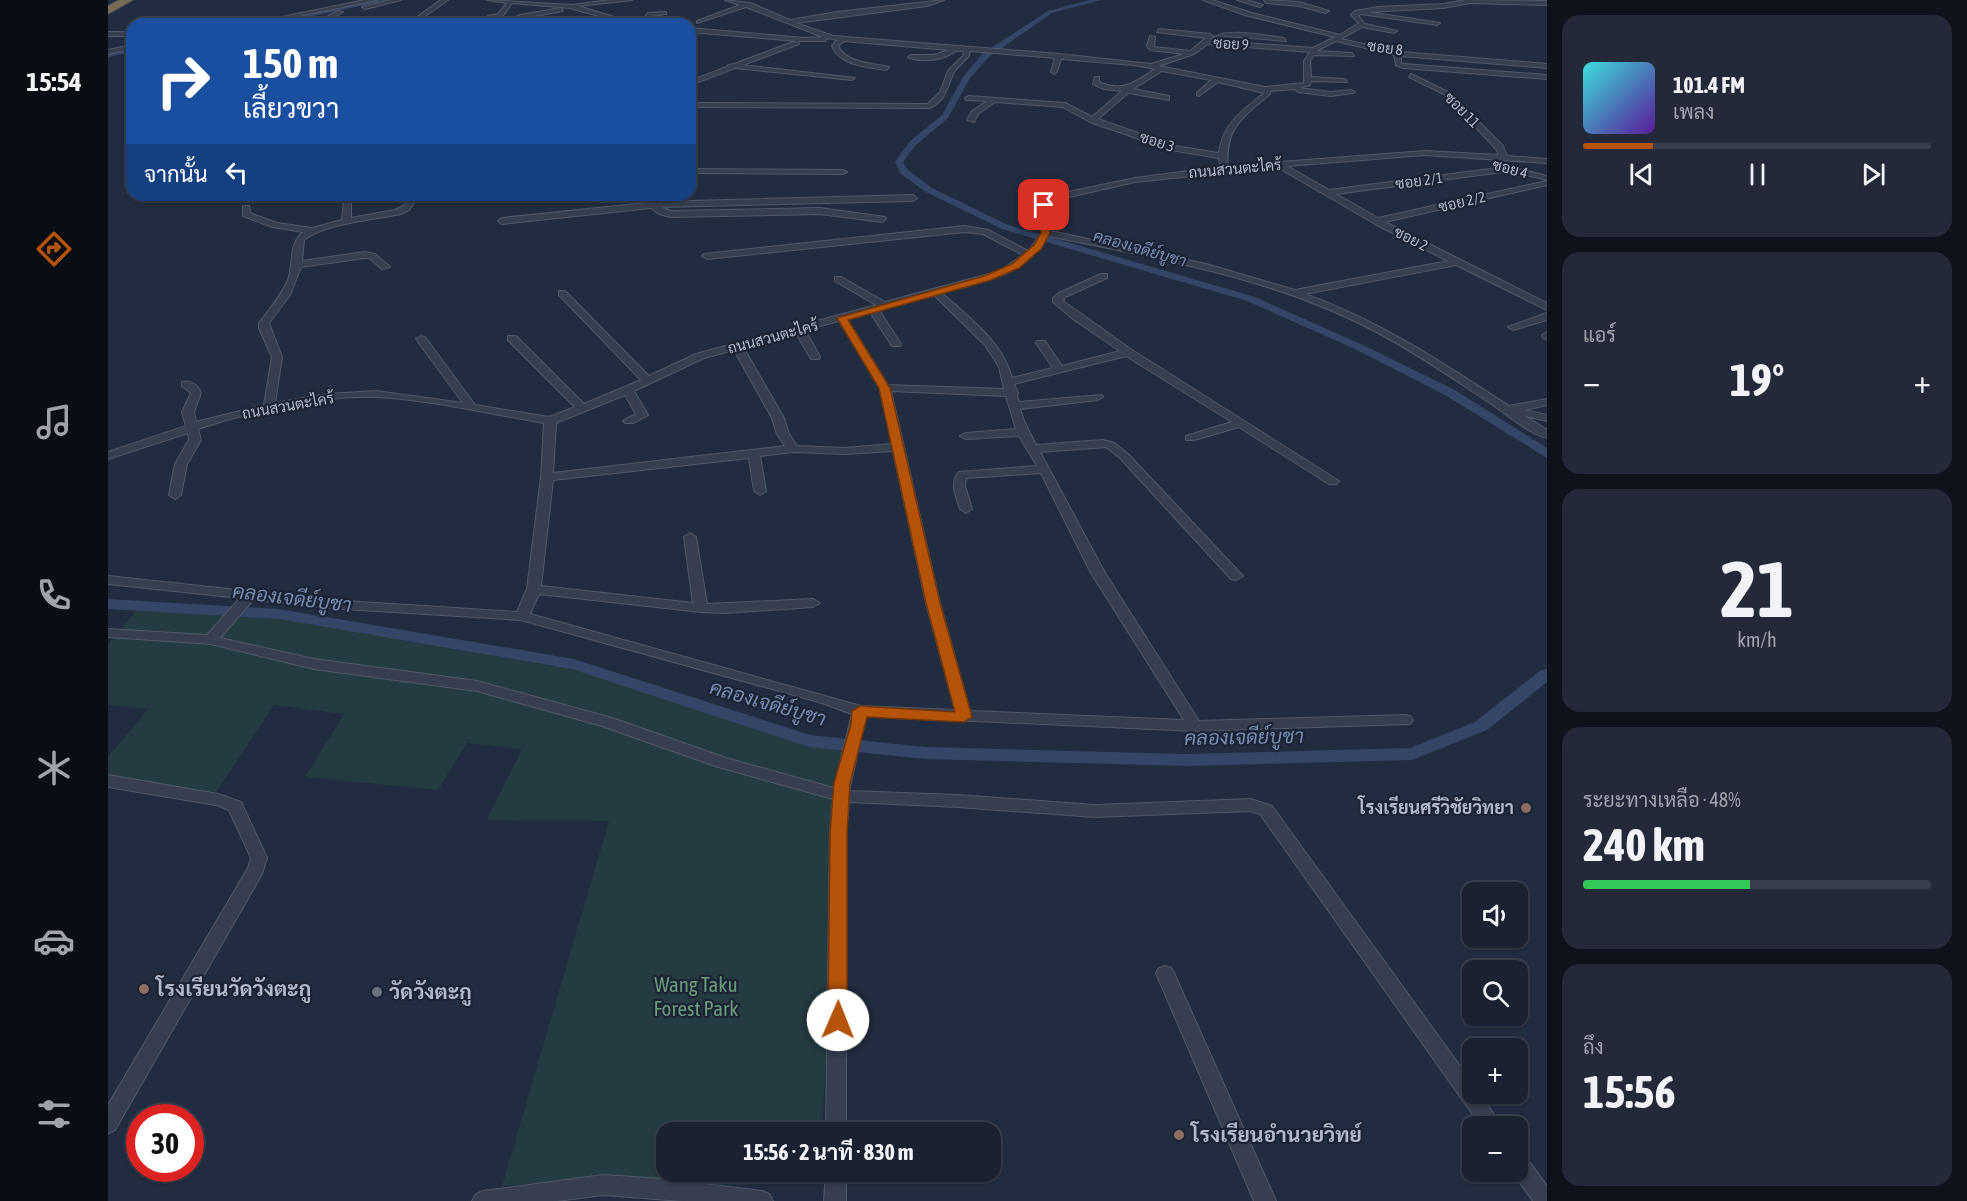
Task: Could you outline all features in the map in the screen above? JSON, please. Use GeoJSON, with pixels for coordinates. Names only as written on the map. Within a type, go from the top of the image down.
{"type":"FeatureCollection","features":[{"type":"Feature","properties":{"kind":"highway"},"geometry":{"type":"LineString","coordinates":[[108,11],[127,0]]}},
{"type":"Feature","properties":{"kind":"street"},"geometry":{"type":"LineString","coordinates":[[305,18],[374,0]]}},
{"type":"Feature","properties":{"kind":"street"},"geometry":{"type":"LineString","coordinates":[[288,18],[398,0]]}},
{"type":"Feature","properties":{"kind":"street"},"geometry":{"type":"LineString","coordinates":[[419,18],[445,0]]}},
{"type":"Feature","properties":{"kind":"street"},"geometry":{"type":"LineString","coordinates":[[490,0],[510,3],[547,2],[572,7],[604,18]]}},
{"type":"Feature","properties":{"kind":"street"},"geometry":{"type":"LineString","coordinates":[[518,18],[572,7],[629,0]]}},
{"type":"Feature","properties":{"kind":"street"},"geometry":{"type":"LineString","coordinates":[[700,14],[730,0],[748,4],[833,38]]}},
{"type":"Feature","properties":{"kind":"street"},"geometry":{"type":"LineString","coordinates":[[790,22],[927,4],[941,0]]}},
{"type":"Feature","properties":{"kind":"street","name":"ซอย 8"},"geometry":{"type":"LineString","coordinates":[[1206,0],[1394,53],[1437,51]]}},
{"type":"Feature","properties":{"kind":"street"},"geometry":{"type":"LineString","coordinates":[[1240,0],[1297,4],[1326,11]]}},
{"type":"Feature","properties":{"kind":"street"},"geometry":{"type":"LineString","coordinates":[[1297,4],[1309,0]]}},
{"type":"Feature","properties":{"kind":"street"},"geometry":{"type":"LineString","coordinates":[[1371,1],[1547,3]]}},
{"type":"Feature","properties":{"kind":"street"},"geometry":{"type":"LineString","coordinates":[[1239,16],[1264,2]]}},
{"type":"Feature","properties":{"kind":"street"},"geometry":{"type":"LineString","coordinates":[[1380,2],[1354,15],[1360,22],[1395,29]]}},
{"type":"Feature","properties":{"kind":"street"},"geometry":{"type":"LineString","coordinates":[[493,9],[510,3]]}},
{"type":"Feature","properties":{"kind":"street"},"geometry":{"type":"LineString","coordinates":[[490,17],[500,16],[510,3]]}},
{"type":"Feature","properties":{"kind":"street"},"geometry":{"type":"LineString","coordinates":[[1414,15],[1424,3]]}},
{"type":"Feature","properties":{"kind":"street"},"geometry":{"type":"LineString","coordinates":[[699,22],[748,4]]}},
{"type":"Feature","properties":{"kind":"street"},"geometry":{"type":"LineString","coordinates":[[888,8],[915,13]]}},
{"type":"Feature","properties":{"kind":"street"},"geometry":{"type":"LineString","coordinates":[[647,18],[650,14],[667,9]]}},
{"type":"Feature","properties":{"kind":"street"},"geometry":{"type":"LineString","coordinates":[[326,18],[339,10]]}},
{"type":"Feature","properties":{"kind":"street"},"geometry":{"type":"LineString","coordinates":[[1357,12],[1437,23]]}},
{"type":"Feature","properties":{"kind":"street"},"geometry":{"type":"LineString","coordinates":[[696,31],[804,40],[833,38],[1059,56],[1157,67],[1265,89],[1290,88],[1308,84],[1307,61],[1313,52],[1360,22]]}},
{"type":"Feature","properties":{"kind":"street"},"geometry":{"type":"LineString","coordinates":[[1267,27],[1285,23]]}},
{"type":"Feature","properties":{"kind":"street"},"geometry":{"type":"LineString","coordinates":[[1159,31],[1210,36],[1210,42]]}},
{"type":"Feature","properties":{"kind":"street"},"geometry":{"type":"LineString","coordinates":[[108,34],[126,34]]}},
{"type":"Feature","properties":{"kind":"street"},"geometry":{"type":"LineString","coordinates":[[1210,42],[1226,34],[1284,40]]}},
{"type":"Feature","properties":{"kind":"street"},"geometry":{"type":"LineString","coordinates":[[1152,37],[1150,45],[1152,49],[1192,53]]}},
{"type":"Feature","properties":{"kind":"street"},"geometry":{"type":"LineString","coordinates":[[842,39],[835,45],[841,56],[887,68]]}},
{"type":"Feature","properties":{"kind":"street"},"geometry":{"type":"LineString","coordinates":[[942,46],[946,39]]}},
{"type":"Feature","properties":{"kind":"street"},"geometry":{"type":"LineString","coordinates":[[696,80],[804,40]]}},
{"type":"Feature","properties":{"kind":"street","name":"ซอย 9"},"geometry":{"type":"LineString","coordinates":[[1157,67],[1192,53],[1210,42],[1352,55]]}},
{"type":"Feature","properties":{"kind":"street"},"geometry":{"type":"LineString","coordinates":[[108,52],[126,48]]}},
{"type":"Feature","properties":{"kind":"street"},"geometry":{"type":"LineString","coordinates":[[911,57],[938,57],[955,48]]}},
{"type":"Feature","properties":{"kind":"street"},"geometry":{"type":"LineString","coordinates":[[696,105],[929,106],[939,98],[950,80],[950,72],[967,55],[966,49]]}},
{"type":"Feature","properties":{"kind":"street"},"geometry":{"type":"LineString","coordinates":[[1547,66],[1394,53],[1398,64],[1403,66],[1547,77]]}},
{"type":"Feature","properties":{"kind":"street"},"geometry":{"type":"LineString","coordinates":[[108,57],[126,54]]}},
{"type":"Feature","properties":{"kind":"street"},"geometry":{"type":"LineString","coordinates":[[1054,72],[1059,56]]}},
{"type":"Feature","properties":{"kind":"street"},"geometry":{"type":"LineString","coordinates":[[730,66],[852,78]]}},
{"type":"Feature","properties":{"kind":"street"},"geometry":{"type":"LineString","coordinates":[[1094,120],[1126,90],[1157,67]]}},
{"type":"Feature","properties":{"kind":"street","name":"ซอย 11"},"geometry":{"type":"LineString","coordinates":[[1411,76],[1448,94],[1500,148],[1503,157]]}},
{"type":"Feature","properties":{"kind":"street"},"geometry":{"type":"LineString","coordinates":[[1096,78],[1095,82],[1099,86],[1166,98]]}},
{"type":"Feature","properties":{"kind":"street"},"geometry":{"type":"LineString","coordinates":[[1309,79],[1345,81]]}},
{"type":"Feature","properties":{"kind":"street"},"geometry":{"type":"LineString","coordinates":[[1199,94],[1216,80]]}},
{"type":"Feature","properties":{"kind":"street"},"geometry":{"type":"LineString","coordinates":[[1290,88],[1330,94],[1352,92]]}},
{"type":"Feature","properties":{"kind":"street"},"geometry":{"type":"LineString","coordinates":[[1224,169],[1222,156],[1230,125],[1268,93],[1265,89]]}},
{"type":"Feature","properties":{"kind":"street","name":"ซอย 3"},"geometry":{"type":"LineString","coordinates":[[969,98],[1038,98],[1065,105],[1094,120],[1187,152],[1222,156]]}},
{"type":"Feature","properties":{"kind":"street"},"geometry":{"type":"LineString","coordinates":[[971,120],[995,99]]}},
{"type":"Feature","properties":{"kind":"street","name":"ถนนสวนตะไคร้"},"geometry":{"type":"LineString","coordinates":[[108,456],[192,427],[269,407],[327,397],[376,394],[550,421],[628,390],[700,356],[1003,273],[1039,243],[1044,205],[1062,196],[1135,180],[1224,169],[1425,153],[1547,161]]}},
{"type":"Feature","properties":{"kind":"street","name":"ซอย 4"},"geometry":{"type":"LineString","coordinates":[[1474,155],[1486,162],[1547,180]]}},
{"type":"Feature","properties":{"kind":"street","name":"ซอย 2"},"geometry":{"type":"LineString","coordinates":[[1278,165],[1377,221],[1547,307]]}},
{"type":"Feature","properties":{"kind":"street","name":"ซอย 2/1"},"geometry":{"type":"LineString","coordinates":[[1329,193],[1508,169]]}},
{"type":"Feature","properties":{"kind":"street"},"geometry":{"type":"LineString","coordinates":[[696,171],[843,172]]}},
{"type":"Feature","properties":{"kind":"street","name":"ซอย 2/2"},"geometry":{"type":"LineString","coordinates":[[1377,221],[1547,180]]}},
{"type":"Feature","properties":{"kind":"street"},"geometry":{"type":"LineString","coordinates":[[502,221],[653,206],[913,198]]}},
{"type":"Feature","properties":{"kind":"street"},"geometry":{"type":"LineString","coordinates":[[346,223],[347,201]]}},
{"type":"Feature","properties":{"kind":"street"},"geometry":{"type":"LineString","coordinates":[[269,407],[276,357],[264,323],[283,299],[296,265],[300,239],[312,231],[398,212],[406,208],[411,201]]}},
{"type":"Feature","properties":{"kind":"street"},"geometry":{"type":"LineString","coordinates":[[648,201],[670,214],[820,211],[882,219]]}},
{"type":"Feature","properties":{"kind":"street"},"geometry":{"type":"LineString","coordinates":[[748,213],[750,202]]}},
{"type":"Feature","properties":{"kind":"street"},"geometry":{"type":"LineString","coordinates":[[246,208],[246,214],[267,223],[312,231]]}},
{"type":"Feature","properties":{"kind":"street"},"geometry":{"type":"LineString","coordinates":[[707,256],[965,229],[1039,243],[1190,264],[1292,294],[1332,308],[1381,330],[1508,410],[1545,427]]}},
{"type":"Feature","properties":{"kind":"street"},"geometry":{"type":"LineString","coordinates":[[296,265],[365,255],[372,256],[385,267]]}},
{"type":"Feature","properties":{"kind":"street"},"geometry":{"type":"LineString","coordinates":[[1292,294],[1456,262]]}},
{"type":"Feature","properties":{"kind":"street"},"geometry":{"type":"LineString","coordinates":[[1104,276],[1062,295],[1058,298],[1058,302],[1128,352],[1333,481]]}},
{"type":"Feature","properties":{"kind":"street"},"geometry":{"type":"LineString","coordinates":[[838,279],[885,306]]}},
{"type":"Feature","properties":{"kind":"street"},"geometry":{"type":"LineString","coordinates":[[935,291],[989,343],[1004,367],[1023,432],[1045,469],[1098,573],[1195,726]]}},
{"type":"Feature","properties":{"kind":"street"},"geometry":{"type":"LineString","coordinates":[[562,293],[647,380]]}},
{"type":"Feature","properties":{"kind":"street"},"geometry":{"type":"LineString","coordinates":[[873,309],[896,344]]}},
{"type":"Feature","properties":{"kind":"street"},"geometry":{"type":"LineString","coordinates":[[1513,327],[1547,316]]}},
{"type":"Feature","properties":{"kind":"street"},"geometry":{"type":"LineString","coordinates":[[842,318],[885,388],[933,603],[964,717]]}},
{"type":"Feature","properties":{"kind":"street"},"geometry":{"type":"LineString","coordinates":[[800,330],[815,357]]}},
{"type":"Feature","properties":{"kind":"street"},"geometry":{"type":"LineString","coordinates":[[513,338],[582,408]]}},
{"type":"Feature","properties":{"kind":"street"},"geometry":{"type":"LineString","coordinates":[[421,339],[471,407]]}},
{"type":"Feature","properties":{"kind":"street"},"geometry":{"type":"LineString","coordinates":[[1041,343],[1059,369]]}},
{"type":"Feature","properties":{"kind":"street"},"geometry":{"type":"LineString","coordinates":[[736,346],[778,418],[783,434],[793,449]]}},
{"type":"Feature","properties":{"kind":"street"},"geometry":{"type":"LineString","coordinates":[[1012,394],[1059,369],[1128,352]]}},
{"type":"Feature","properties":{"kind":"street"},"geometry":{"type":"LineString","coordinates":[[175,495],[181,464],[195,440],[195,431],[188,412],[196,393],[194,388],[186,384]]}},
{"type":"Feature","properties":{"kind":"street"},"geometry":{"type":"LineString","coordinates":[[885,388],[1098,397]]}},
{"type":"Feature","properties":{"kind":"street"},"geometry":{"type":"LineString","coordinates":[[628,390],[642,416],[629,421]]}},
{"type":"Feature","properties":{"kind":"street"},"geometry":{"type":"LineString","coordinates":[[1508,410],[1547,402]]}},
{"type":"Feature","properties":{"kind":"street"},"geometry":{"type":"LineString","coordinates":[[522,616],[534,589],[548,477],[550,421]]}},
{"type":"Feature","properties":{"kind":"street"},"geometry":{"type":"LineString","coordinates":[[1190,438],[1241,423]]}},
{"type":"Feature","properties":{"kind":"street"},"geometry":{"type":"LineString","coordinates":[[966,436],[1023,432]]}},
{"type":"Feature","properties":{"kind":"street"},"geometry":{"type":"LineString","coordinates":[[1033,449],[1094,443],[1110,445],[1124,456],[1236,576]]}},
{"type":"Feature","properties":{"kind":"street"},"geometry":{"type":"LineString","coordinates":[[548,477],[793,449],[845,450],[898,447]]}},
{"type":"Feature","properties":{"kind":"street"},"geometry":{"type":"LineString","coordinates":[[754,453],[760,491]]}},
{"type":"Feature","properties":{"kind":"street"},"geometry":{"type":"LineString","coordinates":[[966,510],[959,486],[963,475],[1045,469]]}},
{"type":"Feature","properties":{"kind":"street"},"geometry":{"type":"LineString","coordinates":[[690,537],[701,608]]}},
{"type":"Feature","properties":{"kind":"street"},"geometry":{"type":"LineString","coordinates":[[108,580],[248,598],[522,616],[812,696],[859,718],[964,717],[1195,726],[1404,720]]}},
{"type":"Feature","properties":{"kind":"street"},"geometry":{"type":"LineString","coordinates":[[534,589],[701,608],[726,609],[813,603]]}},
{"type":"Feature","properties":{"kind":"street"},"geometry":{"type":"LineString","coordinates":[[211,640],[248,598]]}},
{"type":"Feature","properties":{"kind":"street"},"geometry":{"type":"LineString","coordinates":[[108,633],[211,640],[314,664],[477,686],[607,722],[721,762],[841,789],[958,801],[1095,811],[1251,805],[1262,807],[1485,1116]]}},
{"type":"Feature","properties":{"kind":"street"},"geometry":{"type":"LineString","coordinates":[[836,1122],[838,834],[841,789],[859,718]]}},
{"type":"Feature","properties":{"kind":"street"},"geometry":{"type":"LineString","coordinates":[[108,782],[218,800],[235,806],[259,858],[256,869],[108,1124]]}},
{"type":"Feature","properties":{"kind":"street"},"geometry":{"type":"LineString","coordinates":[[1165,973],[1265,1201]]}},
{"type":"Feature","properties":{"kind":"street"},"geometry":{"type":"LineString","coordinates":[[1528,1177],[1545,1201]]}},
{"type":"Feature","properties":{"kind":"street"},"geometry":{"type":"LineString","coordinates":[[835,1201],[836,1182]]}},
{"type":"Feature","properties":{"kind":"street"},"geometry":{"type":"LineString","coordinates":[[483,1201],[603,1185],[665,1189],[762,1201]]}},
{"type":"Feature","properties":{"kind":"green space","name":"Wang Taku Forest Park"},"geometry":{"type":"Polygon","coordinates":[[[140,606],[279,614],[574,664],[809,741],[850,745],[832,801],[834,908],[823,1122],[656,1122],[656,1179],[604,1177],[502,1186],[609,821],[487,820],[522,749],[467,743],[438,790],[305,777],[344,714],[274,705],[215,794],[108,781],[108,757],[148,709],[108,705],[108,645],[140,606]]]}},
{"type":"Feature","properties":{"kind":"green space","name":"Wang Taku Forest Park"},"geometry":{"type":"Polygon","coordinates":[[[696,1182],[820,1182],[820,1183],[724,1185],[696,1182]]]}},
{"type":"Feature","properties":{"kind":"waterway"},"geometry":{"type":"LineString","coordinates":[[295,18],[386,0]]}},
{"type":"Feature","properties":{"kind":"waterway","name":"คลองเจดีย์บูชา"},"geometry":{"type":"LineString","coordinates":[[1098,0],[1050,12],[986,55],[967,77],[945,116],[913,143],[899,162],[904,172],[929,190],[1005,227],[1251,299],[1359,347],[1449,392],[1547,454]]}},
{"type":"Feature","properties":{"kind":"waterway"},"geometry":{"type":"LineString","coordinates":[[108,55],[126,51]]}},
{"type":"Feature","properties":{"kind":"waterway","name":"คลองเจดีย์บูชา"},"geometry":{"type":"LineString","coordinates":[[108,604],[279,614],[574,664],[809,741],[925,753],[1186,760],[1412,754],[1481,726],[1547,674]]}},
{"type":"Feature","properties":{"kind":"place","name":"โรงเรียนศรีวิชัยวิทยา"},"geometry":{"type":"Point","coordinates":[1526,808]}},
{"type":"Feature","properties":{"kind":"place","name":"โรงเรียนวัดวังตะกู"},"geometry":{"type":"Point","coordinates":[144,989]}},
{"type":"Feature","properties":{"kind":"place","name":"วัดวังตะกู"},"geometry":{"type":"Point","coordinates":[377,992]}},
{"type":"Feature","properties":{"kind":"place","name":"โรงเรียนอำนวยวิทย์"},"geometry":{"type":"Point","coordinates":[1179,1135]}},
{"type":"Feature","properties":{"kind":"route"},"geometry":{"type":"LineString","coordinates":[[838,1020],[838,834],[842,783],[860,711],[964,717],[933,603],[885,388],[842,318],[987,278],[1016,266],[1038,247],[1046,233],[1042,220],[1044,205]]}}]}
